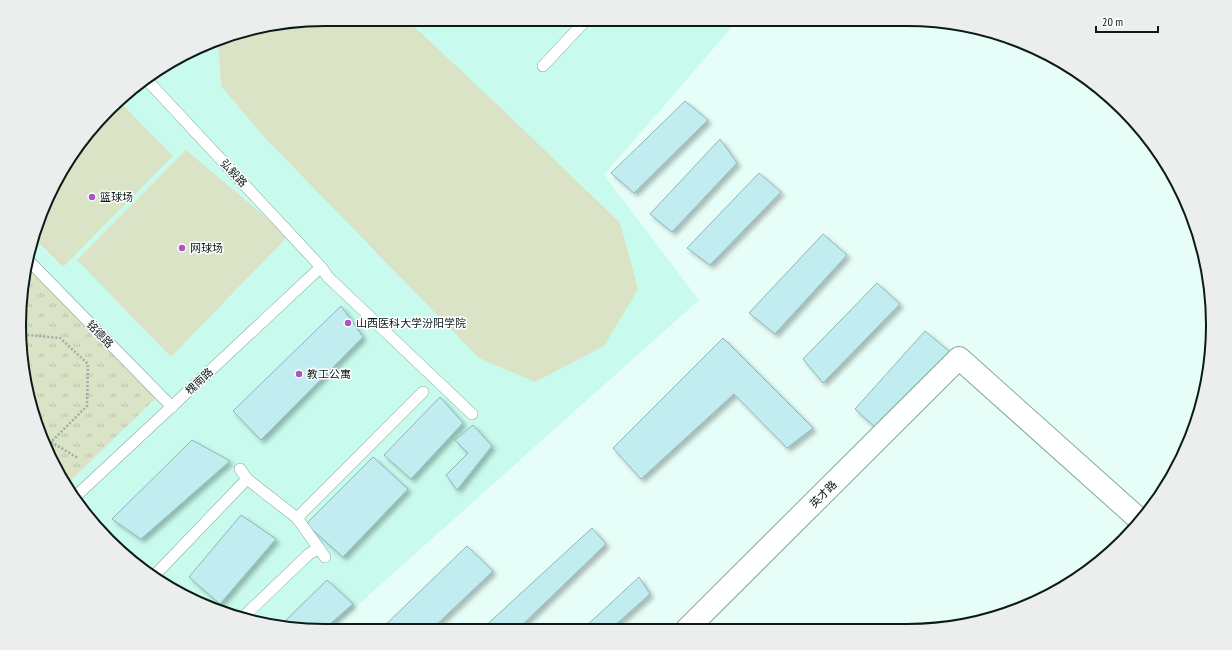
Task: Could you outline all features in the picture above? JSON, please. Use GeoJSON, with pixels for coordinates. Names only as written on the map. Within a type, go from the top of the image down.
{"type":"FeatureCollection","features":[{"type":"Feature","properties":{"kind":"street","name":"英才路"},"geometry":{"type":"LineString","coordinates":[[692,624],[959,358],[1136,517]]}},
{"type":"Feature","properties":{"kind":"lane"},"geometry":{"type":"LineString","coordinates":[[543,66],[580,26]]}},
{"type":"Feature","properties":{"kind":"lane","name":"弘毅路"},"geometry":{"type":"LineString","coordinates":[[150,83],[321,267],[328,277],[472,414]]}},
{"type":"Feature","properties":{"kind":"lane","name":"铭德路"},"geometry":{"type":"LineString","coordinates":[[33,265],[172,407]]}},
{"type":"Feature","properties":{"kind":"lane","name":"槐南路"},"geometry":{"type":"LineString","coordinates":[[78,494],[321,267]]}},
{"type":"Feature","properties":{"kind":"lane"},"geometry":{"type":"LineString","coordinates":[[297,518],[423,392]]}},
{"type":"Feature","properties":{"kind":"lane"},"geometry":{"type":"LineString","coordinates":[[240,469],[247,479],[297,518],[322,552],[309,554],[247,614]]}},
{"type":"Feature","properties":{"kind":"lane"},"geometry":{"type":"LineString","coordinates":[[157,573],[247,479]]}},
{"type":"Feature","properties":{"kind":"path"},"geometry":{"type":"LineString","coordinates":[[27,335],[60,338],[88,364],[87,406],[51,442],[78,458]]}},
{"type":"Feature","properties":{"kind":"shaded area","name":"山西医科大学汾阳学院"},"geometry":{"type":"Polygon","coordinates":[[[733,26],[604,175],[699,300],[337,624],[286,621],[248,614],[229,608],[175,584],[159,574],[128,550],[100,522],[88,507],[76,491],[57,457],[36,402],[27,345],[26,325],[29,286],[36,248],[42,229],[66,175],[76,159],[100,128],[128,100],[143,88],[175,66],[193,57],[248,36],[305,27],[733,26]]]}},
{"type":"Feature","properties":{"kind":"green space"},"geometry":{"type":"Polygon","coordinates":[[[413,26],[620,223],[638,289],[604,346],[535,382],[479,358],[266,139],[221,86],[218,46],[248,36],[305,27],[413,26]]]}},
{"type":"Feature","properties":{"kind":"green space","name":"篮球场"},"geometry":{"type":"Polygon","coordinates":[[[123,105],[173,156],[63,267],[38,242],[42,229],[57,193],[76,159],[100,128],[123,105]]]}},
{"type":"Feature","properties":{"kind":"green space","name":"网球场"},"geometry":{"type":"Polygon","coordinates":[[[186,150],[288,236],[171,357],[77,260],[186,150]]]}},
{"type":"Feature","properties":{"kind":"green space"},"geometry":{"type":"Polygon","coordinates":[[[31,271],[157,397],[70,481],[49,439],[36,402],[32,383],[26,325],[31,271]]]}},
{"type":"Feature","properties":{"kind":"building"},"geometry":{"type":"Polygon","coordinates":[[[685,101],[708,120],[634,193],[611,173],[685,101]]]}},
{"type":"Feature","properties":{"kind":"building"},"geometry":{"type":"Polygon","coordinates":[[[720,139],[737,163],[672,232],[650,214],[720,139]]]}},
{"type":"Feature","properties":{"kind":"building"},"geometry":{"type":"Polygon","coordinates":[[[759,173],[781,192],[710,265],[687,248],[759,173]]]}},
{"type":"Feature","properties":{"kind":"building"},"geometry":{"type":"Polygon","coordinates":[[[823,234],[847,255],[775,334],[749,313],[823,234]]]}},
{"type":"Feature","properties":{"kind":"building"},"geometry":{"type":"Polygon","coordinates":[[[877,283],[900,304],[823,383],[803,359],[877,283]]]}},
{"type":"Feature","properties":{"kind":"building","name":"教工公寓"},"geometry":{"type":"Polygon","coordinates":[[[341,306],[363,337],[261,440],[233,411],[341,306]]]}},
{"type":"Feature","properties":{"kind":"building"},"geometry":{"type":"Polygon","coordinates":[[[925,331],[950,352],[875,427],[855,409],[925,331]]]}},
{"type":"Feature","properties":{"kind":"building"},"geometry":{"type":"Polygon","coordinates":[[[723,338],[813,428],[787,448],[734,394],[641,479],[613,448],[723,338]]]}},
{"type":"Feature","properties":{"kind":"building"},"geometry":{"type":"Polygon","coordinates":[[[440,397],[463,423],[411,479],[384,455],[440,397]]]}},
{"type":"Feature","properties":{"kind":"building"},"geometry":{"type":"Polygon","coordinates":[[[473,425],[492,446],[457,490],[446,475],[468,453],[455,440],[473,425]]]}},
{"type":"Feature","properties":{"kind":"building"},"geometry":{"type":"Polygon","coordinates":[[[192,440],[230,461],[141,539],[112,519],[192,440]]]}},
{"type":"Feature","properties":{"kind":"building"},"geometry":{"type":"Polygon","coordinates":[[[373,457],[408,489],[343,557],[306,524],[373,457]]]}},
{"type":"Feature","properties":{"kind":"building"},"geometry":{"type":"Polygon","coordinates":[[[241,515],[276,539],[220,604],[189,577],[241,515]]]}},
{"type":"Feature","properties":{"kind":"building"},"geometry":{"type":"Polygon","coordinates":[[[592,528],[606,544],[523,624],[488,624],[592,528]]]}},
{"type":"Feature","properties":{"kind":"building"},"geometry":{"type":"Polygon","coordinates":[[[467,546],[493,571],[437,624],[386,624],[467,546]]]}},
{"type":"Feature","properties":{"kind":"building"},"geometry":{"type":"Polygon","coordinates":[[[639,577],[650,594],[617,624],[588,624],[639,577]]]}},
{"type":"Feature","properties":{"kind":"building"},"geometry":{"type":"Polygon","coordinates":[[[327,580],[353,604],[330,624],[285,621],[327,580]]]}},
{"type":"Feature","properties":{"kind":"place","name":"篮球场"},"geometry":{"type":"Point","coordinates":[92,197]}},
{"type":"Feature","properties":{"kind":"place","name":"网球场"},"geometry":{"type":"Point","coordinates":[182,248]}},
{"type":"Feature","properties":{"kind":"place","name":"山西医科大学汾阳学院"},"geometry":{"type":"Point","coordinates":[348,323]}},
{"type":"Feature","properties":{"kind":"place","name":"教工公寓"},"geometry":{"type":"Point","coordinates":[299,374]}}]}
